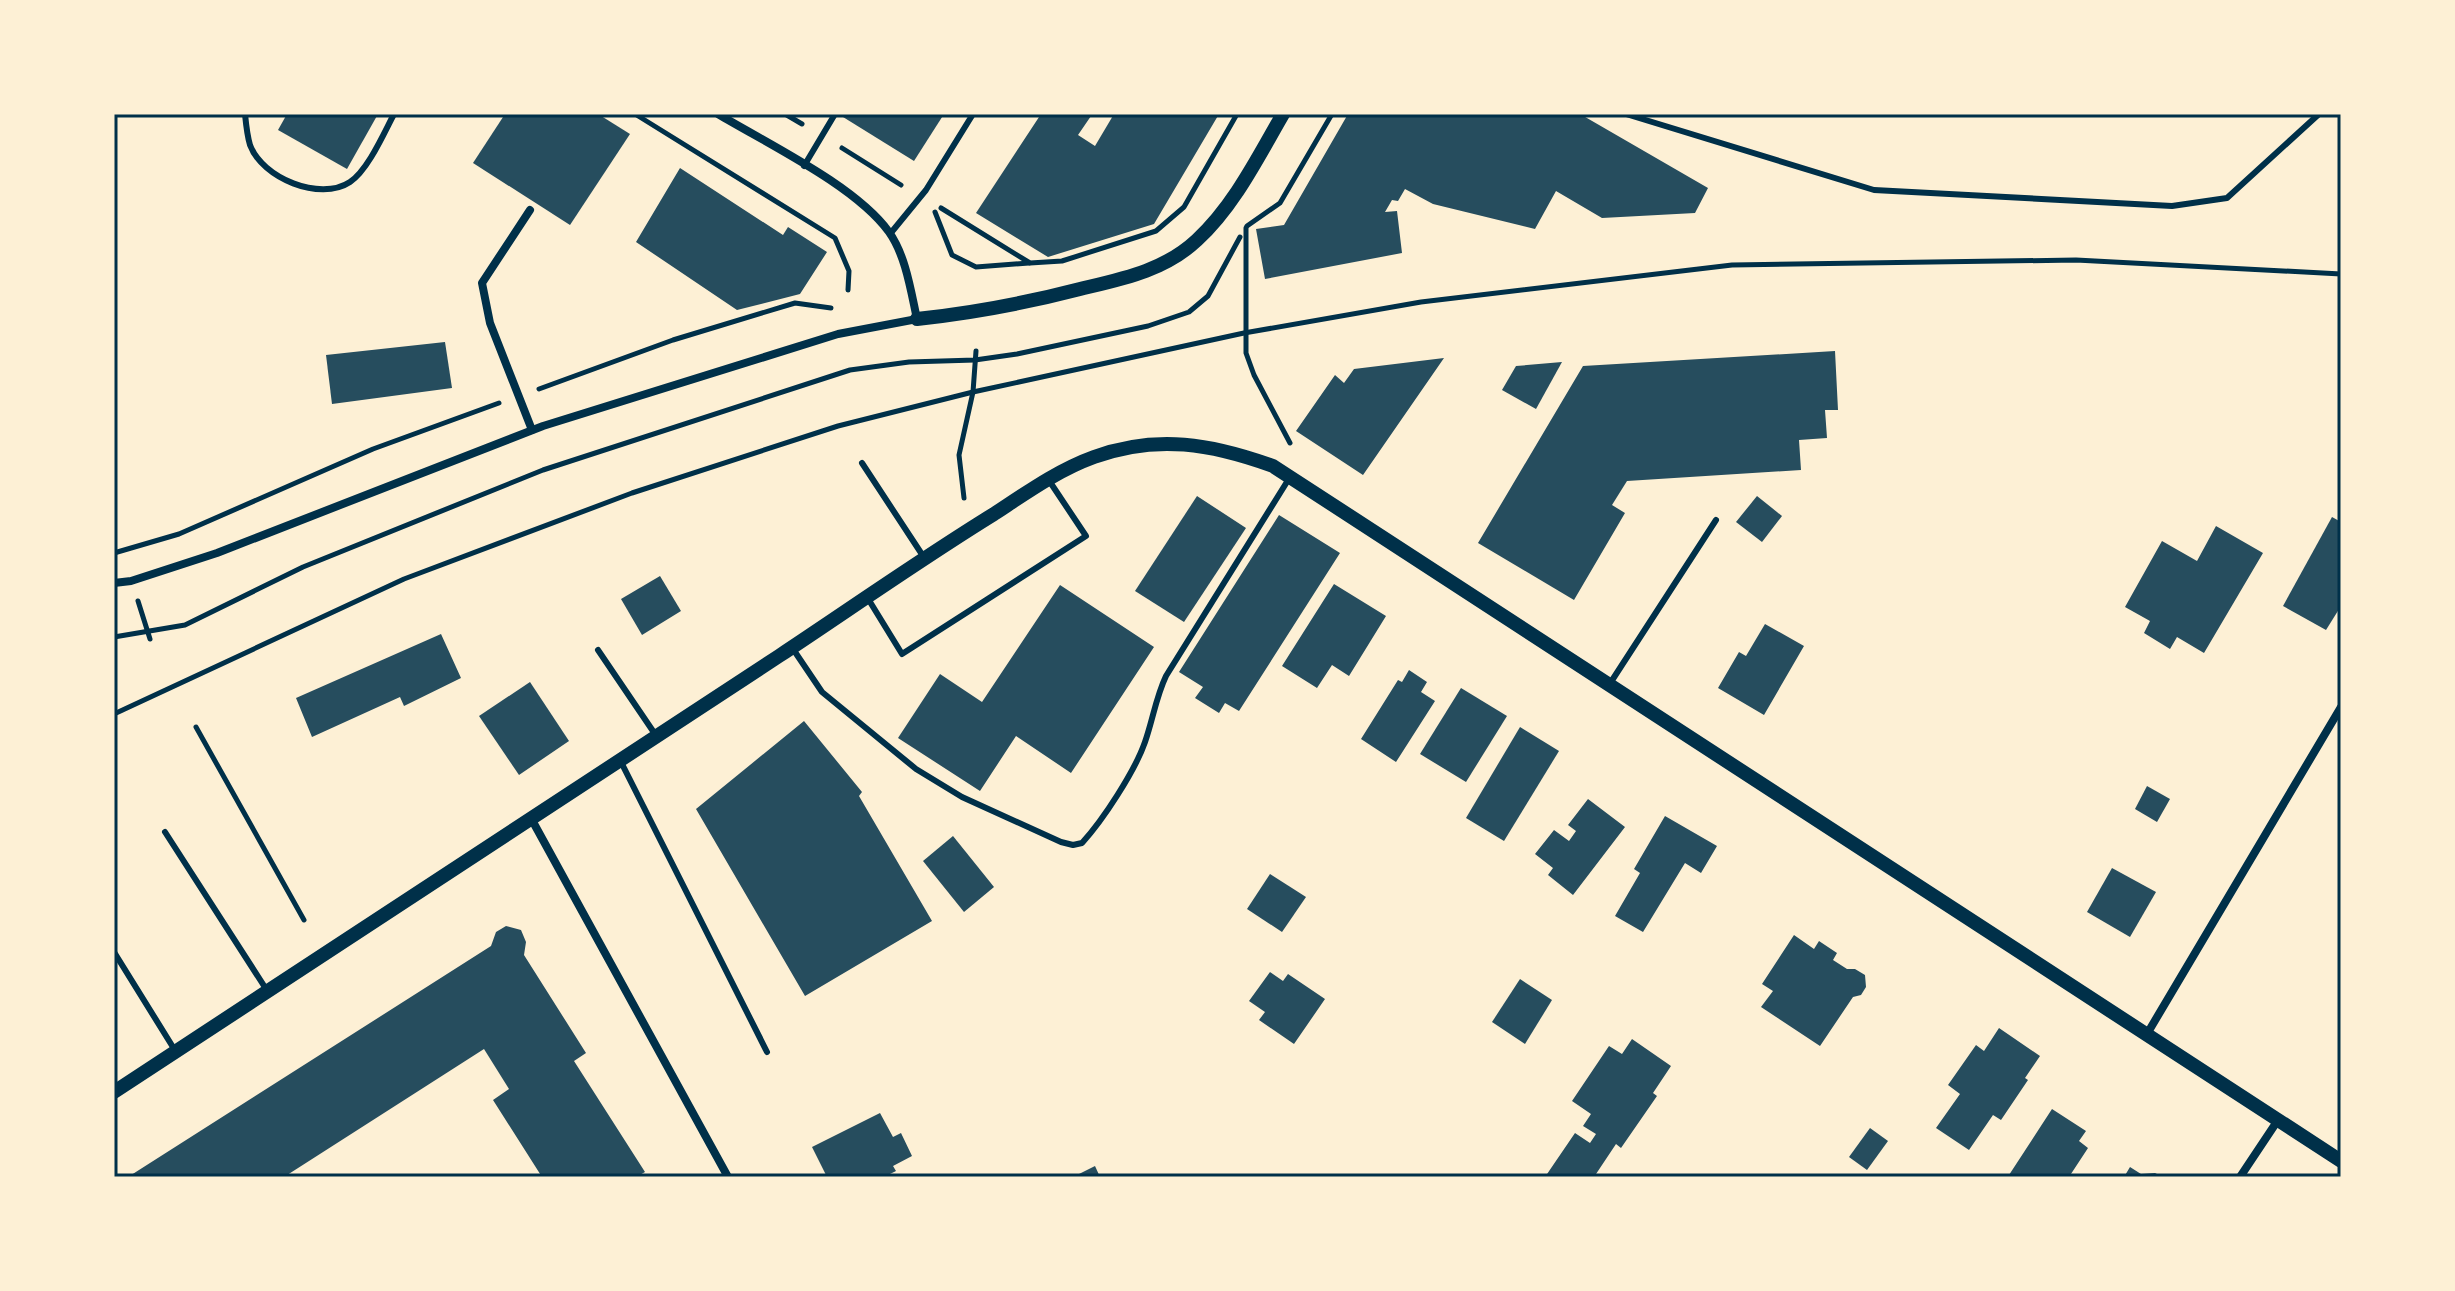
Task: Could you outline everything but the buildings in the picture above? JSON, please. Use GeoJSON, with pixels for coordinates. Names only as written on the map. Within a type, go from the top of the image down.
{"type":"FeatureCollection","features":[{"type":"Feature","properties":{"kind":"street"},"geometry":{"type":"LineString","coordinates":[[718,114],[862,202],[890,234],[908,279],[917,319]]}},
{"type":"Feature","properties":{"kind":"street"},"geometry":{"type":"LineString","coordinates":[[114,583],[131,581],[217,553],[532,430],[838,334],[1031,302],[1147,272],[1176,257],[1218,219],[1283,114]]}},
{"type":"Feature","properties":{"kind":"street"},"geometry":{"type":"LineString","coordinates":[[530,210],[482,283],[490,323],[532,430]]}},
{"type":"Feature","properties":{"kind":"street"},"geometry":{"type":"LineString","coordinates":[[114,1092],[1048,479],[1098,455],[1162,444],[1220,449],[1273,466],[2341,1161]]}},
{"type":"Feature","properties":{"kind":"street"},"geometry":{"type":"LineString","coordinates":[[2147,1034],[2341,707]]}},
{"type":"Feature","properties":{"kind":"street"},"geometry":{"type":"LineString","coordinates":[[532,820],[726,1176]]}},
{"type":"Feature","properties":{"kind":"street"},"geometry":{"type":"LineString","coordinates":[[2240,1177],[2278,1120]]}},
{"type":"Feature","properties":{"kind":"lane"},"geometry":{"type":"LineString","coordinates":[[245,114],[250,146],[267,169],[287,181],[330,190],[352,181],[368,160],[394,114]]}},
{"type":"Feature","properties":{"kind":"lane"},"geometry":{"type":"LineString","coordinates":[[804,166],[835,114]]}},
{"type":"Feature","properties":{"kind":"lane"},"geometry":{"type":"LineString","coordinates":[[890,234],[921,196],[973,114]]}},
{"type":"Feature","properties":{"kind":"lane"},"geometry":{"type":"LineString","coordinates":[[1626,114],[1874,190],[2172,206],[2227,198],[2319,114]]}},
{"type":"Feature","properties":{"kind":"lane"},"geometry":{"type":"LineString","coordinates":[[862,463],[925,559]]}},
{"type":"Feature","properties":{"kind":"lane"},"geometry":{"type":"LineString","coordinates":[[792,647],[829,698],[932,781],[1061,842],[1073,845],[1082,843],[1136,763],[1166,676],[1290,477]]}},
{"type":"Feature","properties":{"kind":"lane"},"geometry":{"type":"LineString","coordinates":[[867,597],[902,654],[1086,536],[1048,479]]}},
{"type":"Feature","properties":{"kind":"lane"},"geometry":{"type":"LineString","coordinates":[[1609,685],[1716,520]]}},
{"type":"Feature","properties":{"kind":"lane"},"geometry":{"type":"LineString","coordinates":[[598,650],[657,737]]}},
{"type":"Feature","properties":{"kind":"lane"},"geometry":{"type":"LineString","coordinates":[[620,761],[767,1052]]}},
{"type":"Feature","properties":{"kind":"lane"},"geometry":{"type":"LineString","coordinates":[[165,832],[268,992]]}},
{"type":"Feature","properties":{"kind":"lane"},"geometry":{"type":"LineString","coordinates":[[114,952],[176,1052]]}},
{"type":"Feature","properties":{"kind":"path"},"geometry":{"type":"LineString","coordinates":[[635,114],[835,238],[849,271],[848,290]]}},
{"type":"Feature","properties":{"kind":"path"},"geometry":{"type":"LineString","coordinates":[[785,114],[921,196]]}},
{"type":"Feature","properties":{"kind":"path"},"geometry":{"type":"LineString","coordinates":[[1030,263],[933,203],[952,255],[976,267],[1062,261],[1156,231],[1184,207],[1237,114]]}},
{"type":"Feature","properties":{"kind":"path"},"geometry":{"type":"LineString","coordinates":[[114,637],[149,636],[185,625],[303,567],[543,470],[850,370],[1017,354],[1148,326],[1189,312],[1208,296],[1246,227],[1280,203],[1332,114]]}},
{"type":"Feature","properties":{"kind":"path"},"geometry":{"type":"LineString","coordinates":[[1246,227],[1246,353],[1254,375],[1291,445]]}},
{"type":"Feature","properties":{"kind":"path"},"geometry":{"type":"LineString","coordinates":[[114,714],[404,579],[632,493],[838,426],[973,392],[1244,333],[1421,302],[1732,265],[2076,260],[2341,274]]}},
{"type":"Feature","properties":{"kind":"path"},"geometry":{"type":"LineString","coordinates":[[114,553],[179,534],[373,449],[673,340],[795,303],[831,308]]}},
{"type":"Feature","properties":{"kind":"path"},"geometry":{"type":"LineString","coordinates":[[964,498],[959,455],[973,392],[976,351]]}},
{"type":"Feature","properties":{"kind":"path"},"geometry":{"type":"LineString","coordinates":[[131,581],[149,636]]}},
{"type":"Feature","properties":{"kind":"path"},"geometry":{"type":"LineString","coordinates":[[196,727],[304,920]]}}]}
